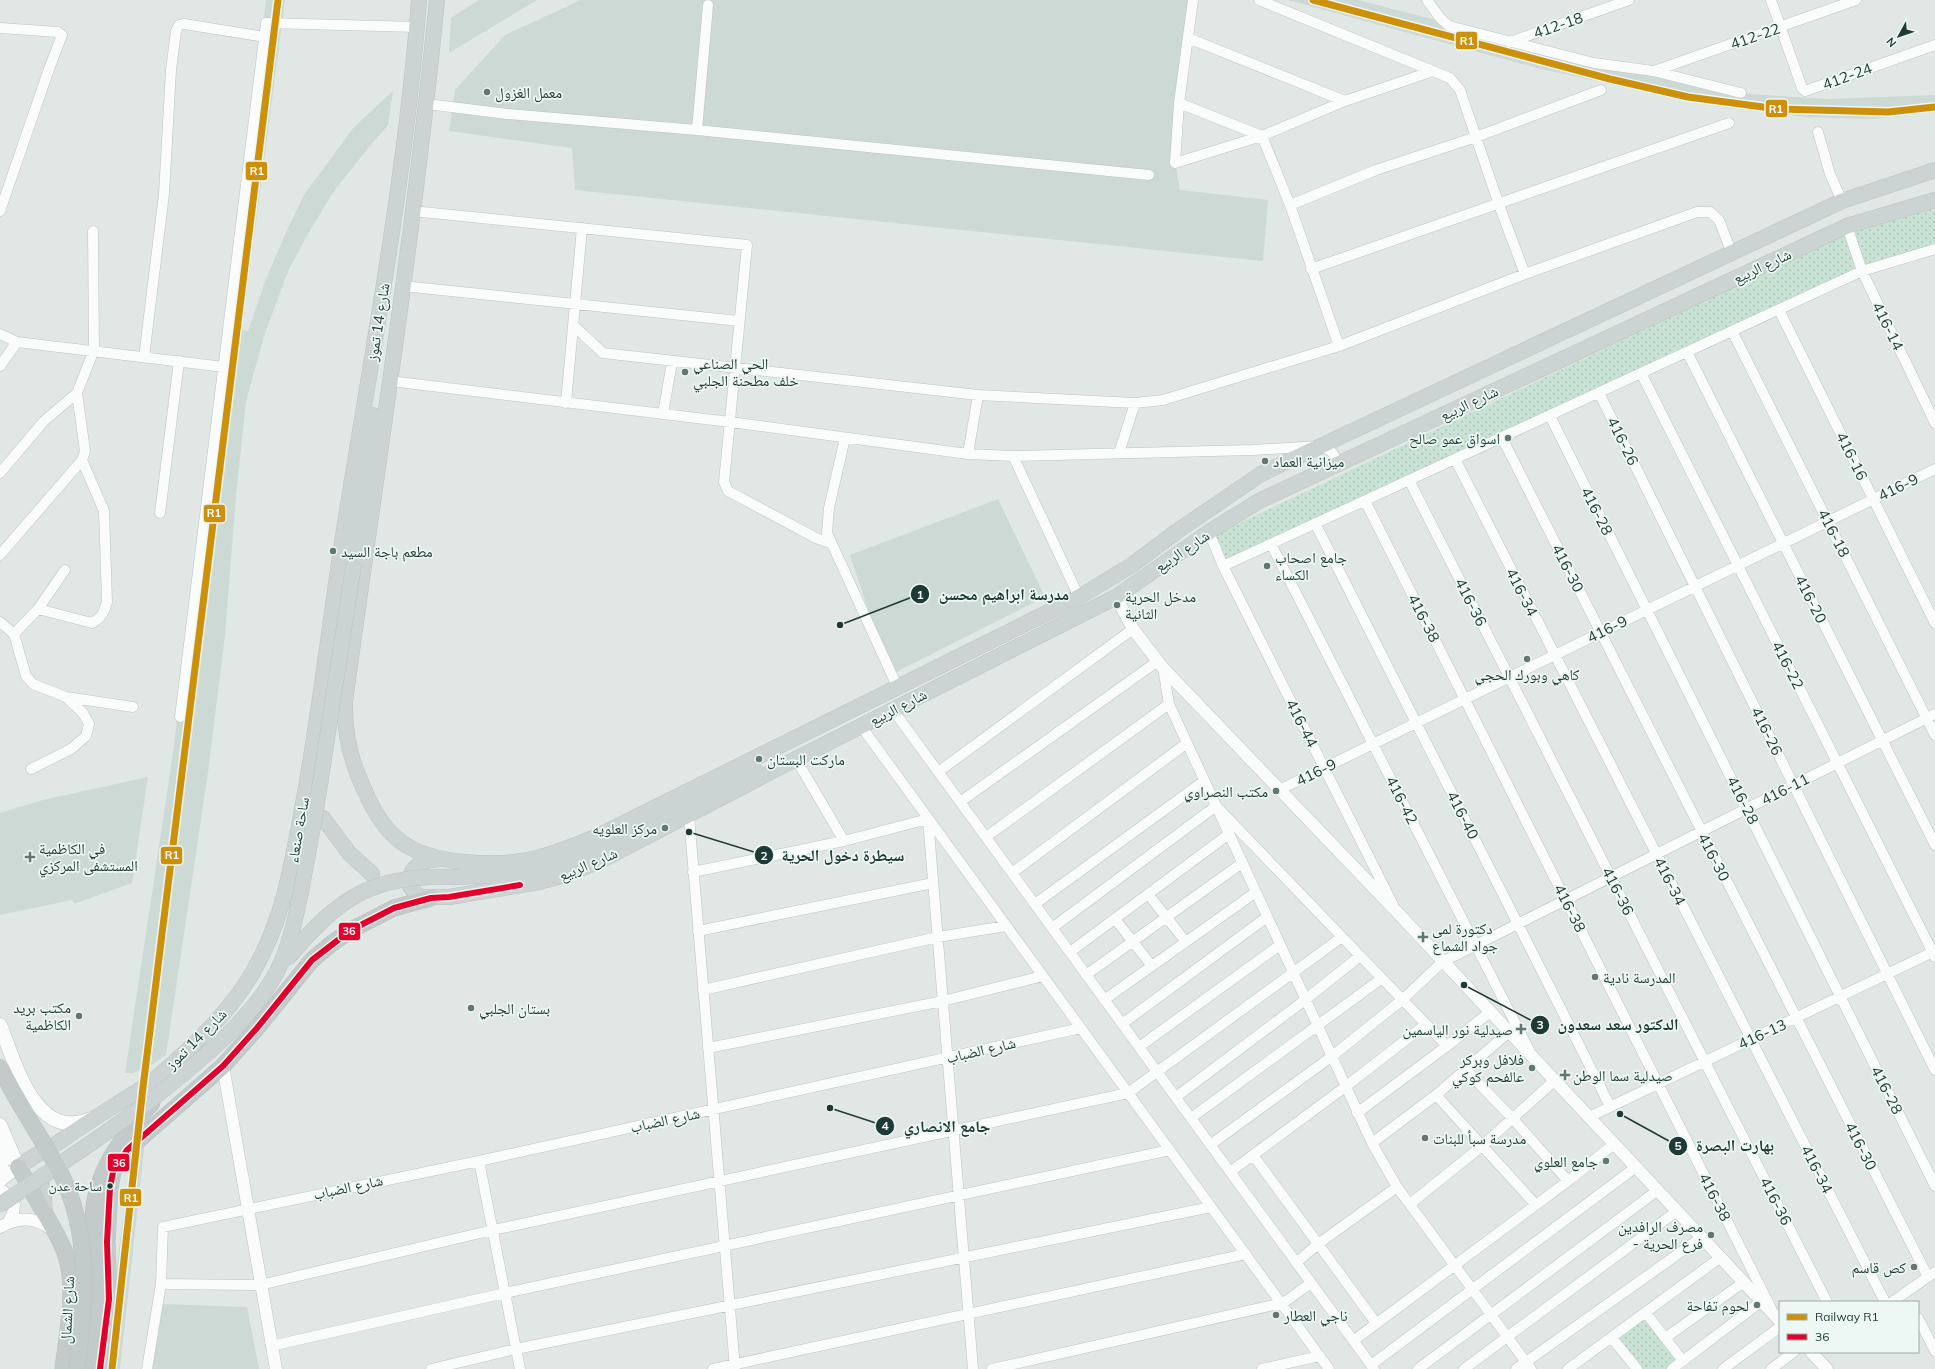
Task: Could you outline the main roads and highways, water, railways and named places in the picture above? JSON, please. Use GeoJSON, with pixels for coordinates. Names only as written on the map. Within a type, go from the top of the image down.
{"type":"FeatureCollection","features":[{"type":"Feature","properties":{"kind":"highway"},"geometry":{"type":"LineString","coordinates":[[100,1369],[109,1299],[108,1206],[113,1172],[127,1150],[223,1066],[257,1028],[312,960],[351,930],[394,908],[413,888]]}},
{"type":"Feature","properties":{"kind":"highway"},"geometry":{"type":"LineString","coordinates":[[0,1067],[21,1108],[60,1172],[75,1209],[82,1246],[84,1294],[77,1369]]}},
{"type":"Feature","properties":{"kind":"highway"},"geometry":{"type":"LineString","coordinates":[[88,1369],[97,1293],[93,1219],[99,1185],[108,1160],[119,1142],[162,1092]]}},
{"type":"Feature","properties":{"kind":"highway","name":"شارع الشمال"},"geometry":{"type":"LineString","coordinates":[[38,1190],[45,1215],[64,1250],[69,1268],[71,1288],[63,1369]]}},
{"type":"Feature","properties":{"kind":"main road","name":"شارع 14 تموز"},"geometry":{"type":"LineString","coordinates":[[329,642],[347,512],[360,439],[405,142],[419,0]]}},
{"type":"Feature","properties":{"kind":"main road","name":"شارع 14 تموز"},"geometry":{"type":"LineString","coordinates":[[437,0],[427,104],[344,717],[355,768],[368,799],[383,824],[396,838],[411,848],[428,855],[446,859]]}},
{"type":"Feature","properties":{"kind":"main road","name":"شارع الربيع"},"geometry":{"type":"LineString","coordinates":[[446,859],[467,862],[504,862],[532,859],[596,837],[1079,596],[1132,565],[1176,532],[1261,474],[1842,201],[1935,170]]}},
{"type":"Feature","properties":{"kind":"main road","name":"شارع الربيع"},"geometry":{"type":"LineString","coordinates":[[413,888],[450,897],[539,882],[565,875],[602,860],[689,816],[782,766],[1116,596],[1209,532],[1259,501],[1847,226],[1935,200]]}},
{"type":"Feature","properties":{"kind":"main road"},"geometry":{"type":"LineString","coordinates":[[4,1194],[100,1138],[162,1092],[235,1028],[260,998],[278,969],[287,950],[293,929],[313,828],[354,563],[380,363],[385,340],[400,308]]}},
{"type":"Feature","properties":{"kind":"main road"},"geometry":{"type":"LineString","coordinates":[[329,642],[333,639],[340,638],[347,640],[353,646]]}},
{"type":"Feature","properties":{"kind":"main road","name":"ساحة صنعاء"},"geometry":{"type":"LineString","coordinates":[[287,892],[310,767],[329,642]]}},
{"type":"Feature","properties":{"kind":"main road"},"geometry":{"type":"LineString","coordinates":[[278,969],[321,920],[339,906],[363,892],[398,880],[434,876],[459,877],[509,874],[558,865],[624,836],[736,779],[758,771],[782,766]]}},
{"type":"Feature","properties":{"kind":"main road","name":"ساحة صنعاء"},"geometry":{"type":"LineString","coordinates":[[310,767],[311,790]]}},
{"type":"Feature","properties":{"kind":"main road","name":"ساحة صنعاء"},"geometry":{"type":"LineString","coordinates":[[323,818],[349,853],[372,874]]}},
{"type":"Feature","properties":{"kind":"main road"},"geometry":{"type":"LineString","coordinates":[[413,888],[419,864],[446,859]]}},
{"type":"Feature","properties":{"kind":"main road","name":"شارع 14 تموز"},"geometry":{"type":"LineString","coordinates":[[59,1143],[156,1078],[214,1024],[234,1001],[251,976],[266,949],[278,921],[287,892]]}},
{"type":"Feature","properties":{"kind":"main road"},"geometry":{"type":"LineString","coordinates":[[0,1025],[36,1106],[46,1115],[57,1121],[70,1124],[83,1123],[95,1118]]}},
{"type":"Feature","properties":{"kind":"main road"},"geometry":{"type":"LineString","coordinates":[[0,1126],[4,1150],[0,1169]]}},
{"type":"Feature","properties":{"kind":"main road"},"geometry":{"type":"LineString","coordinates":[[0,1126],[21,1173],[41,1152]]}},
{"type":"Feature","properties":{"kind":"rail line","name":"R1"},"geometry":{"type":"LineString","coordinates":[[112,1369],[143,1087],[278,0]]}},
{"type":"Feature","properties":{"kind":"rail line","name":"R1"},"geometry":{"type":"LineString","coordinates":[[1313,0],[1610,79],[1688,97],[1778,109],[1888,112],[1935,107]]}},
{"type":"Feature","properties":{"kind":"place","name":"معمل الغزول"},"geometry":{"type":"Point","coordinates":[487,92]}},
{"type":"Feature","properties":{"kind":"place","name":"الحي الصناعي خلف مطحنة الجلبي"},"geometry":{"type":"Point","coordinates":[685,372]}},
{"type":"Feature","properties":{"kind":"place","name":"اسواق عمو صالح"},"geometry":{"type":"Point","coordinates":[1508,438]}},
{"type":"Feature","properties":{"kind":"place","name":"ميزانية العماد"},"geometry":{"type":"Point","coordinates":[1265,461]}},
{"type":"Feature","properties":{"kind":"place","name":"مطعم باجة السيد"},"geometry":{"type":"Point","coordinates":[333,551]}},
{"type":"Feature","properties":{"kind":"place","name":"جامع اصحاب الکساء"},"geometry":{"type":"Point","coordinates":[1267,566]}},
{"type":"Feature","properties":{"kind":"place","name":"مدخل الحرية الثانية"},"geometry":{"type":"Point","coordinates":[1117,605]}},
{"type":"Feature","properties":{"kind":"place","name":"مدرسة ابراهيم محسن"},"geometry":{"type":"Point","coordinates":[840,625]}},
{"type":"Feature","properties":{"kind":"place","name":"كاهي وبورك الحجي"},"geometry":{"type":"Point","coordinates":[1527,659]}},
{"type":"Feature","properties":{"kind":"place","name":"ماركت البستان"},"geometry":{"type":"Point","coordinates":[759,759]}},
{"type":"Feature","properties":{"kind":"place","name":"مكتب النصراوي"},"geometry":{"type":"Point","coordinates":[1276,791]}},
{"type":"Feature","properties":{"kind":"place","name":"مركز العلويه"},"geometry":{"type":"Point","coordinates":[665,828]}},
{"type":"Feature","properties":{"kind":"place","name":"سيطرة دخول الحرية"},"geometry":{"type":"Point","coordinates":[689,832]}},
{"type":"Feature","properties":{"kind":"place","name":"في الكاظمية المستشفى المركزي"},"geometry":{"type":"Point","coordinates":[30,857]}},
{"type":"Feature","properties":{"kind":"place","name":"دكتورة لمى جواد الشماع"},"geometry":{"type":"Point","coordinates":[1423,937]}},
{"type":"Feature","properties":{"kind":"place","name":"المدرسة نادية"},"geometry":{"type":"Point","coordinates":[1595,977]}},
{"type":"Feature","properties":{"kind":"place","name":"الدكتور سعد سعدون"},"geometry":{"type":"Point","coordinates":[1464,985]}},
{"type":"Feature","properties":{"kind":"place","name":"بستان الجلبي"},"geometry":{"type":"Point","coordinates":[471,1008]}},
{"type":"Feature","properties":{"kind":"place","name":"مكتب بريد الكاظمية"},"geometry":{"type":"Point","coordinates":[79,1016]}},
{"type":"Feature","properties":{"kind":"place","name":"صيدلية نور الياسمين"},"geometry":{"type":"Point","coordinates":[1521,1029]}},
{"type":"Feature","properties":{"kind":"place","name":"فلافل وبركر عالفحم كوكي"},"geometry":{"type":"Point","coordinates":[1532,1068]}},
{"type":"Feature","properties":{"kind":"place","name":"صيدلية سما الوطن"},"geometry":{"type":"Point","coordinates":[1565,1075]}},
{"type":"Feature","properties":{"kind":"place","name":"جامع الانصاري"},"geometry":{"type":"Point","coordinates":[830,1108]}},
{"type":"Feature","properties":{"kind":"place","name":"بهارت البصرة"},"geometry":{"type":"Point","coordinates":[1620,1114]}},
{"type":"Feature","properties":{"kind":"place","name":"مدرسة سبأ للبنات"},"geometry":{"type":"Point","coordinates":[1425,1138]}},
{"type":"Feature","properties":{"kind":"place","name":"جامع العلوي"},"geometry":{"type":"Point","coordinates":[1606,1161]}},
{"type":"Feature","properties":{"kind":"place","name":"ساحة عدن"},"geometry":{"type":"Point","coordinates":[110,1186]}},
{"type":"Feature","properties":{"kind":"place","name":"مصرف الرافدين - فرع الحرية"},"geometry":{"type":"Point","coordinates":[1711,1235]}},
{"type":"Feature","properties":{"kind":"place","name":"كص قاسم"},"geometry":{"type":"Point","coordinates":[1914,1267]}},
{"type":"Feature","properties":{"kind":"place","name":"لحوم تفاحة"},"geometry":{"type":"Point","coordinates":[1757,1305]}},
{"type":"Feature","properties":{"kind":"place","name":"ناجي العطار"},"geometry":{"type":"Point","coordinates":[1276,1315]}}]}
